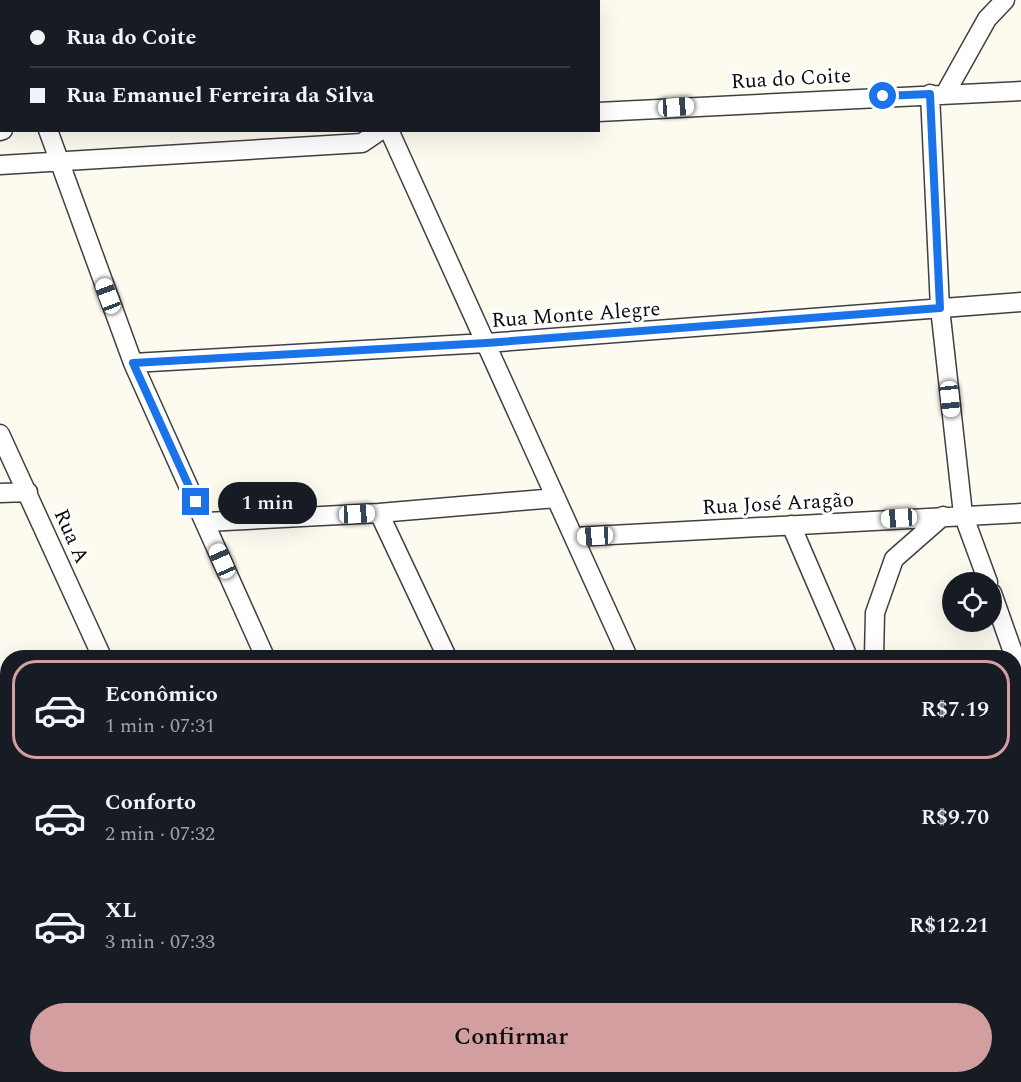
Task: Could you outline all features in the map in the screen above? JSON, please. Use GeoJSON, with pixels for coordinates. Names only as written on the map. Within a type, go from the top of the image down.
{"type":"FeatureCollection","features":[{"type":"Feature","properties":{"kind":"street"},"geometry":{"type":"LineString","coordinates":[[984,572],[963,514],[940,308],[937,94],[987,19],[1005,0]]}},
{"type":"Feature","properties":{"kind":"street","name":"Rua do Coite"},"geometry":{"type":"LineString","coordinates":[[600,112],[1021,91]]}},
{"type":"Feature","properties":{"kind":"street"},"geometry":{"type":"LineString","coordinates":[[49,132],[133,363],[262,650]]}},
{"type":"Feature","properties":{"kind":"street"},"geometry":{"type":"LineString","coordinates":[[0,165],[362,143],[378,132]]}},
{"type":"Feature","properties":{"kind":"street"},"geometry":{"type":"LineString","coordinates":[[390,132],[625,650]]}},
{"type":"Feature","properties":{"kind":"street","name":"Rua Monte Alegre"},"geometry":{"type":"LineString","coordinates":[[133,363],[486,343],[1021,302]]}},
{"type":"Feature","properties":{"kind":"street","name":"Rua A"},"geometry":{"type":"LineString","coordinates":[[0,434],[99,650]]}},
{"type":"Feature","properties":{"kind":"street"},"geometry":{"type":"LineString","coordinates":[[0,493],[28,492]]}},
{"type":"Feature","properties":{"kind":"street"},"geometry":{"type":"LineString","coordinates":[[206,522],[379,513],[556,498]]}},
{"type":"Feature","properties":{"kind":"street"},"geometry":{"type":"LineString","coordinates":[[379,513],[444,650]]}},
{"type":"Feature","properties":{"kind":"street","name":"Rua José Aragão"},"geometry":{"type":"LineString","coordinates":[[574,537],[963,514],[1021,513]]}},
{"type":"Feature","properties":{"kind":"street"},"geometry":{"type":"LineString","coordinates":[[874,650],[874,613],[894,559],[943,516]]}},
{"type":"Feature","properties":{"kind":"street"},"geometry":{"type":"LineString","coordinates":[[791,525],[845,650]]}},
{"type":"Feature","properties":{"kind":"street"},"geometry":{"type":"LineString","coordinates":[[1002,621],[1012,650]]}},
{"type":"Feature","properties":{"kind":"route"},"geometry":{"type":"LineString","coordinates":[[196,502],[133,363],[486,343],[940,308],[930,94],[883,96]]}}]}
